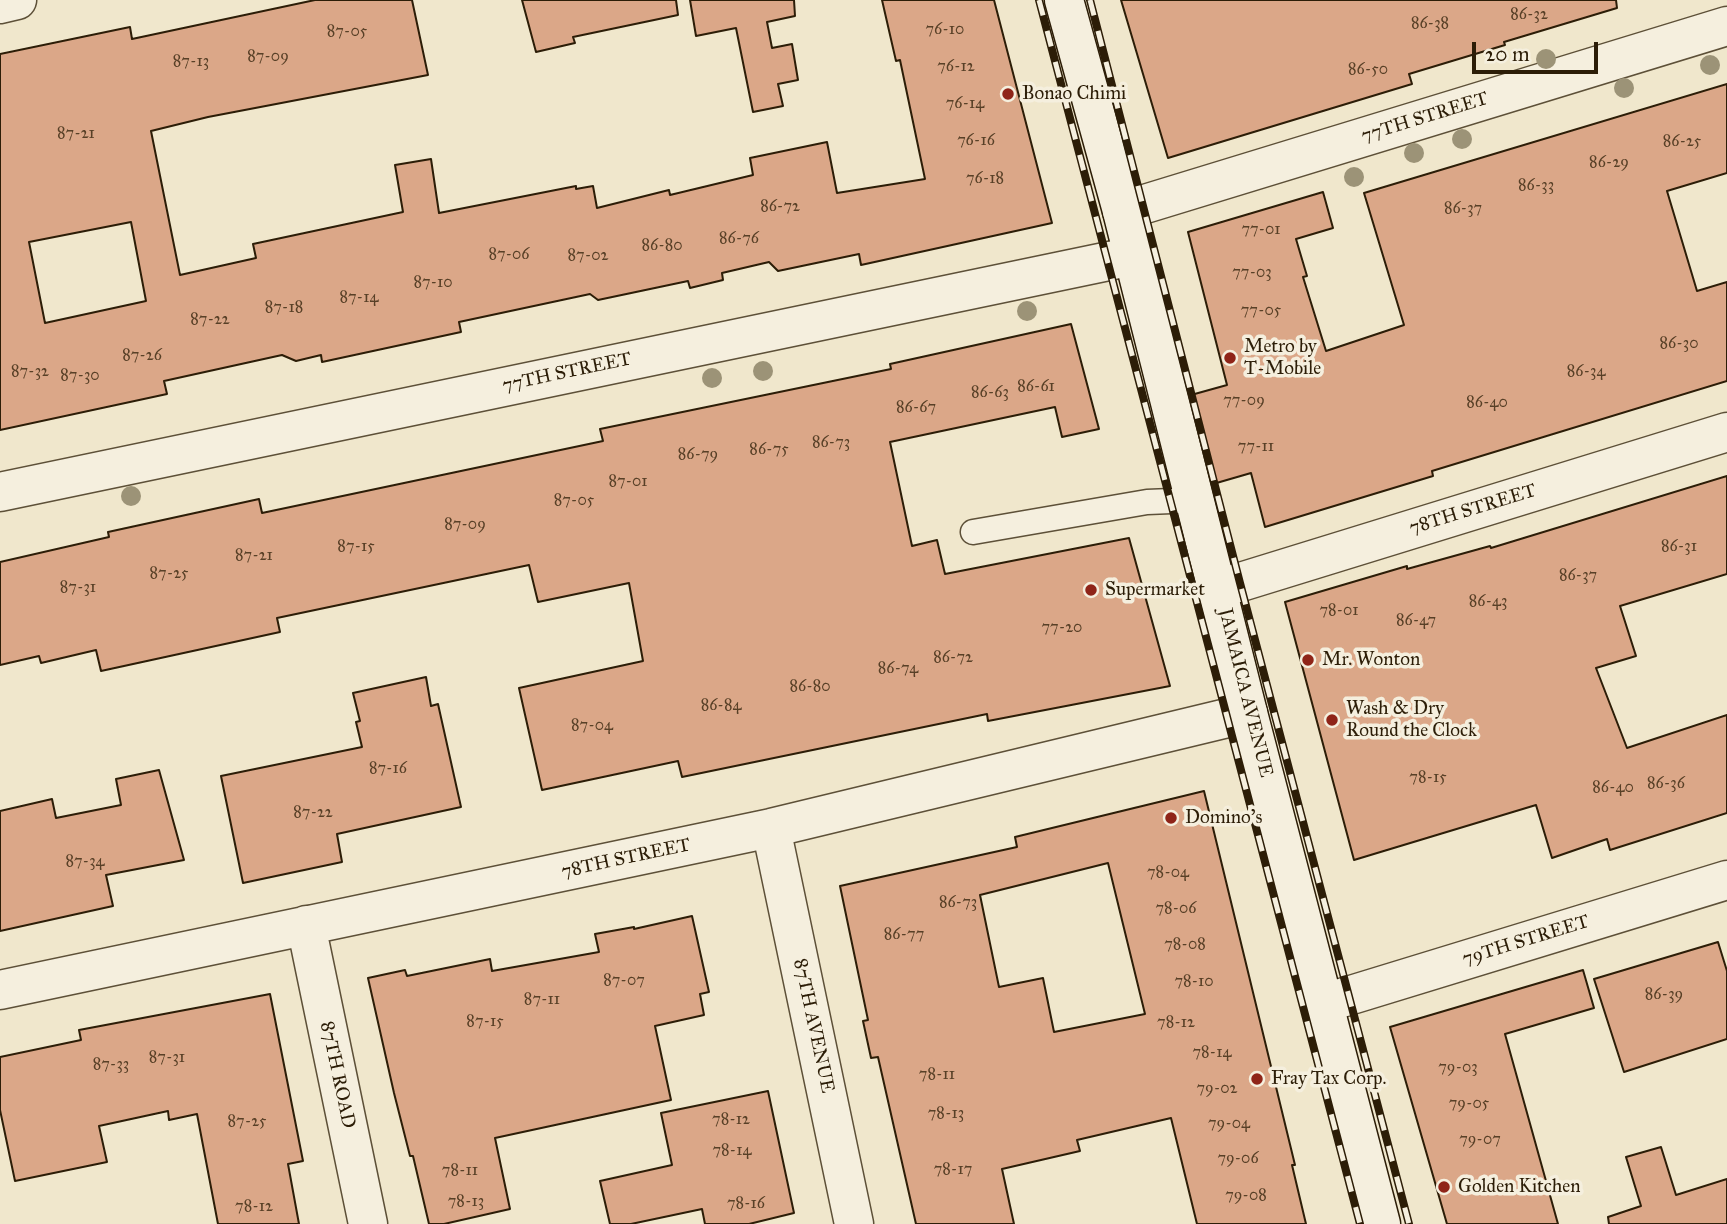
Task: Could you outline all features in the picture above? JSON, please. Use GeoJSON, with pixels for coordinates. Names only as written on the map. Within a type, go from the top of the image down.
{"type":"FeatureCollection","features":[{"type":"Feature","properties":{"kind":"street"},"geometry":{"type":"LineString","coordinates":[[0,4],[17,0]]}},
{"type":"Feature","properties":{"kind":"street","name":"JAMAICA AVENUE"},"geometry":{"type":"LineString","coordinates":[[1064,0],[1122,211],[1248,713],[1381,1224]]}},
{"type":"Feature","properties":{"kind":"street","name":"77TH STREET"},"geometry":{"type":"LineString","coordinates":[[1122,211],[1727,26]]}},
{"type":"Feature","properties":{"kind":"street","name":"77TH STREET"},"geometry":{"type":"LineString","coordinates":[[0,492],[1133,256]]}},
{"type":"Feature","properties":{"kind":"street","name":"78TH STREET"},"geometry":{"type":"LineString","coordinates":[[1218,589],[1727,432]]}},
{"type":"Feature","properties":{"kind":"street","name":"78TH STREET"},"geometry":{"type":"LineString","coordinates":[[0,990],[771,828],[1248,713]]}},
{"type":"Feature","properties":{"kind":"street","name":"87TH AVENUE"},"geometry":{"type":"LineString","coordinates":[[771,828],[854,1224]]}},
{"type":"Feature","properties":{"kind":"street","name":"79TH STREET"},"geometry":{"type":"LineString","coordinates":[[1325,1003],[1727,880]]}},
{"type":"Feature","properties":{"kind":"street","name":"87TH ROAD"},"geometry":{"type":"LineString","coordinates":[[306,925],[368,1224]]}},
{"type":"Feature","properties":{"kind":"lane"},"geometry":{"type":"LineString","coordinates":[[973,532],[1147,502],[1196,499]]}},
{"type":"Feature","properties":{"kind":"building"},"geometry":{"type":"Polygon","coordinates":[[[315,0],[412,0],[428,75],[208,117],[151,131],[180,275],[256,258],[253,244],[403,212],[395,165],[431,159],[439,213],[576,186],[576,189],[593,186],[597,208],[669,190],[670,195],[753,175],[750,158],[827,142],[837,193],[925,179],[900,60],[896,61],[882,0],[994,0],[1052,223],[861,265],[859,254],[778,271],[769,262],[722,273],[723,280],[690,288],[688,281],[598,300],[590,294],[459,322],[461,332],[322,362],[321,355],[296,361],[282,355],[164,381],[167,394],[0,430],[0,54],[130,27],[132,39],[315,0]],[[131,222],[29,242],[45,323],[146,301],[131,222]]]}},
{"type":"Feature","properties":{"kind":"building"},"geometry":{"type":"Polygon","coordinates":[[[522,0],[676,0],[678,15],[573,37],[575,43],[536,52],[522,0]]]}},
{"type":"Feature","properties":{"kind":"building"},"geometry":{"type":"Polygon","coordinates":[[[690,0],[794,0],[795,16],[767,22],[772,48],[792,44],[798,80],[778,84],[783,106],[753,112],[736,28],[696,36],[690,0]]]}},
{"type":"Feature","properties":{"kind":"building"},"geometry":{"type":"Polygon","coordinates":[[[1121,0],[1616,0],[1617,8],[1409,74],[1412,84],[1168,158],[1121,0]]]}},
{"type":"Feature","properties":{"kind":"building"},"geometry":{"type":"Polygon","coordinates":[[[1727,84],[1727,173],[1667,191],[1697,291],[1727,282],[1727,381],[1432,471],[1433,476],[1265,527],[1251,473],[1213,484],[1191,395],[1227,385],[1188,232],[1323,192],[1333,228],[1296,239],[1307,276],[1303,277],[1326,351],[1404,325],[1364,193],[1727,84]]]}},
{"type":"Feature","properties":{"kind":"building"},"geometry":{"type":"Polygon","coordinates":[[[1071,324],[1099,429],[1062,437],[1055,407],[890,442],[912,546],[937,540],[945,574],[1129,538],[1170,686],[988,721],[987,714],[682,777],[678,761],[542,790],[519,688],[643,661],[629,583],[538,602],[529,565],[277,618],[280,632],[101,671],[96,650],[41,663],[39,656],[0,665],[0,562],[109,537],[108,532],[259,499],[262,513],[603,441],[600,429],[891,369],[890,364],[1071,324]]]}},
{"type":"Feature","properties":{"kind":"building"},"geometry":{"type":"Polygon","coordinates":[[[1727,476],[1727,574],[1620,606],[1636,656],[1596,668],[1627,748],[1727,715],[1727,813],[1610,850],[1607,839],[1552,858],[1536,805],[1354,860],[1285,602],[1407,566],[1407,569],[1490,546],[1491,548],[1727,476]]]}},
{"type":"Feature","properties":{"kind":"building"},"geometry":{"type":"Polygon","coordinates":[[[426,677],[431,706],[438,704],[461,807],[337,834],[342,862],[243,883],[221,776],[362,747],[356,722],[360,721],[353,693],[426,677]]]}},
{"type":"Feature","properties":{"kind":"building"},"geometry":{"type":"Polygon","coordinates":[[[159,770],[184,860],[106,875],[113,906],[0,931],[0,811],[52,799],[56,818],[121,805],[116,779],[159,770]]]}},
{"type":"Feature","properties":{"kind":"building"},"geometry":{"type":"Polygon","coordinates":[[[1204,791],[1295,1165],[1292,1165],[1306,1224],[1197,1224],[1171,1118],[1077,1140],[1080,1151],[1002,1169],[1014,1224],[916,1224],[878,1057],[871,1058],[863,1021],[868,1020],[840,886],[1017,847],[1015,837],[1204,791]],[[1108,863],[980,895],[999,987],[1043,978],[1054,1032],[1145,1014],[1108,863]]]}},
{"type":"Feature","properties":{"kind":"building"},"geometry":{"type":"Polygon","coordinates":[[[692,916],[709,992],[700,994],[704,1015],[655,1026],[671,1100],[495,1138],[510,1209],[444,1224],[429,1224],[394,1093],[368,978],[405,970],[407,976],[490,959],[492,971],[599,952],[595,934],[634,929],[692,916]]]}},
{"type":"Feature","properties":{"kind":"building"},"geometry":{"type":"Polygon","coordinates":[[[1718,942],[1727,971],[1727,1039],[1624,1072],[1594,979],[1718,942]]]}},
{"type":"Feature","properties":{"kind":"building"},"geometry":{"type":"Polygon","coordinates":[[[1583,970],[1594,1008],[1505,1034],[1558,1224],[1447,1224],[1390,1027],[1583,970]]]}},
{"type":"Feature","properties":{"kind":"building"},"geometry":{"type":"Polygon","coordinates":[[[270,994],[303,1161],[288,1164],[299,1224],[218,1224],[197,1114],[169,1120],[168,1111],[99,1126],[107,1162],[15,1181],[0,1110],[0,1057],[81,1040],[79,1030],[270,994]]]}},
{"type":"Feature","properties":{"kind":"building"},"geometry":{"type":"Polygon","coordinates":[[[768,1091],[794,1213],[749,1224],[705,1224],[702,1209],[631,1224],[610,1224],[600,1181],[672,1165],[661,1113],[768,1091]]]}},
{"type":"Feature","properties":{"kind":"building"},"geometry":{"type":"Polygon","coordinates":[[[1661,1147],[1676,1195],[1727,1179],[1727,1224],[1609,1224],[1608,1217],[1641,1206],[1626,1157],[1661,1147]]]}},
{"type":"Feature","properties":{"kind":"railway"},"geometry":{"type":"LineString","coordinates":[[1039,0],[1360,1224]]}},
{"type":"Feature","properties":{"kind":"railway"},"geometry":{"type":"LineString","coordinates":[[1090,0],[1409,1224]]}},
{"type":"Feature","properties":{"kind":"place","name":"Bonao Chimi"},"geometry":{"type":"Point","coordinates":[1008,94]}},
{"type":"Feature","properties":{"kind":"place","name":"Metro by T-Mobile"},"geometry":{"type":"Point","coordinates":[1230,358]}},
{"type":"Feature","properties":{"kind":"place","name":"Supermarket"},"geometry":{"type":"Point","coordinates":[1091,590]}},
{"type":"Feature","properties":{"kind":"place","name":"Mr. Wonton"},"geometry":{"type":"Point","coordinates":[1308,660]}},
{"type":"Feature","properties":{"kind":"place","name":"Wash & Dry Round the Clock"},"geometry":{"type":"Point","coordinates":[1332,720]}},
{"type":"Feature","properties":{"kind":"place","name":"Domino's"},"geometry":{"type":"Point","coordinates":[1171,818]}},
{"type":"Feature","properties":{"kind":"place","name":"Fray Tax Corp."},"geometry":{"type":"Point","coordinates":[1257,1079]}},
{"type":"Feature","properties":{"kind":"place","name":"Golden Kitchen"},"geometry":{"type":"Point","coordinates":[1444,1187]}}]}
